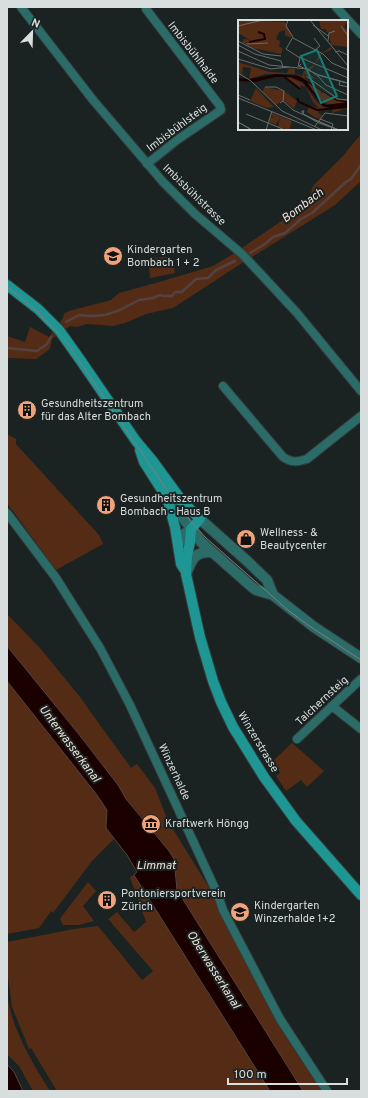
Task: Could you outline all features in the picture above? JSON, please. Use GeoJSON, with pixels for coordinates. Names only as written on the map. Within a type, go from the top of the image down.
{"type":"FeatureCollection","features":[{"type":"Feature","properties":{"kind":"main road"},"geometry":{"type":"LineString","coordinates":[[7,285],[38,308],[59,330],[136,441],[182,501],[200,519],[191,529]]}},
{"type":"Feature","properties":{"kind":"main road","name":"Winzerstrasse"},"geometry":{"type":"LineString","coordinates":[[136,441],[144,462],[167,498],[181,564],[186,574],[208,665],[221,702],[233,727],[264,777],[296,820],[361,895]]}},
{"type":"Feature","properties":{"kind":"main road","name":"Winzerstrasse"},"geometry":{"type":"LineString","coordinates":[[186,574],[191,529]]}},
{"type":"Feature","properties":{"kind":"street","name":"Imbisbühlstrasse"},"geometry":{"type":"LineString","coordinates":[[21,7],[93,100],[147,164],[195,214],[242,254],[297,313],[361,391]]}},
{"type":"Feature","properties":{"kind":"street"},"geometry":{"type":"LineString","coordinates":[[336,7],[361,34]]}},
{"type":"Feature","properties":{"kind":"street","name":"Imbisbühlhalde"},"geometry":{"type":"LineString","coordinates":[[146,9],[220,106],[221,110]]}},
{"type":"Feature","properties":{"kind":"street","name":"Imbisbühlsteig"},"geometry":{"type":"LineString","coordinates":[[147,164],[177,140],[221,110]]}},
{"type":"Feature","properties":{"kind":"street"},"geometry":{"type":"LineString","coordinates":[[223,386],[283,457],[289,461],[297,462],[307,459],[361,416]]}},
{"type":"Feature","properties":{"kind":"street"},"geometry":{"type":"LineString","coordinates":[[167,498],[201,542],[256,590],[273,595],[314,627],[361,658]]}},
{"type":"Feature","properties":{"kind":"street","name":"Winzerhalde"},"geometry":{"type":"LineString","coordinates":[[7,514],[56,578],[100,648],[133,712],[212,881],[223,910],[244,951],[280,1019],[327,1091]]}},
{"type":"Feature","properties":{"kind":"street"},"geometry":{"type":"LineString","coordinates":[[200,519],[267,580],[273,595]]}},
{"type":"Feature","properties":{"kind":"street"},"geometry":{"type":"LineString","coordinates":[[178,545],[184,534],[191,529]]}},
{"type":"Feature","properties":{"kind":"street"},"geometry":{"type":"LineString","coordinates":[[186,574],[196,555],[211,552]]}},
{"type":"Feature","properties":{"kind":"street","name":"Talchernsteig"},"geometry":{"type":"LineString","coordinates":[[298,739],[361,679]]}},
{"type":"Feature","properties":{"kind":"street"},"geometry":{"type":"LineString","coordinates":[[332,706],[361,729]]}},
{"type":"Feature","properties":{"kind":"shaded area"},"geometry":{"type":"Polygon","coordinates":[[[361,134],[361,181],[335,205],[173,308],[146,314],[125,323],[113,326],[87,324],[77,327],[70,326],[52,339],[50,349],[36,359],[7,358],[7,336],[25,342],[30,327],[49,337],[63,318],[64,314],[69,311],[111,300],[119,293],[213,266],[233,254],[308,203],[313,186],[343,156],[361,134]]]}},
{"type":"Feature","properties":{"kind":"shaded area"},"geometry":{"type":"Polygon","coordinates":[[[168,257],[174,266],[175,273],[150,278],[148,260],[151,258],[168,257]]]}},
{"type":"Feature","properties":{"kind":"shaded area"},"geometry":{"type":"Polygon","coordinates":[[[7,434],[16,439],[16,444],[99,535],[103,544],[56,570],[7,503],[7,434]]]}},
{"type":"Feature","properties":{"kind":"shaded area"},"geometry":{"type":"Polygon","coordinates":[[[7,614],[40,648],[80,697],[131,768],[137,764],[155,788],[168,821],[223,910],[259,979],[322,1091],[303,1091],[177,890],[176,874],[169,851],[155,833],[162,827],[151,814],[144,819],[126,799],[118,785],[81,737],[7,646],[7,614]]]}},
{"type":"Feature","properties":{"kind":"shaded area"},"geometry":{"type":"Polygon","coordinates":[[[7,681],[97,795],[107,810],[106,828],[114,839],[92,861],[53,913],[51,911],[39,928],[7,934],[7,681]]]}},
{"type":"Feature","properties":{"kind":"shaded area"},"geometry":{"type":"Polygon","coordinates":[[[292,743],[324,771],[307,787],[301,780],[286,791],[276,776],[280,773],[274,760],[292,743]]]}},
{"type":"Feature","properties":{"kind":"shaded area"},"geometry":{"type":"Polygon","coordinates":[[[134,875],[270,1091],[57,1091],[31,1048],[29,1049],[12,1007],[7,969],[7,942],[74,929],[98,926],[142,980],[153,971],[108,919],[117,912],[134,932],[146,922],[130,877],[134,875]]]}},
{"type":"Feature","properties":{"kind":"shaded area"},"geometry":{"type":"Polygon","coordinates":[[[88,882],[96,891],[83,906],[94,921],[79,925],[63,925],[60,919],[88,882]]]}},
{"type":"Feature","properties":{"kind":"shaded area"},"geometry":{"type":"Polygon","coordinates":[[[7,994],[13,1020],[23,1044],[50,1091],[33,1091],[19,1066],[7,1054],[7,994]]]}},
{"type":"Feature","properties":{"kind":"water","name":"Limmat"},"geometry":{"type":"Polygon","coordinates":[[[7,646],[81,737],[118,785],[126,799],[169,851],[174,859],[177,890],[303,1091],[270,1091],[134,875],[137,872],[127,855],[106,828],[107,810],[97,795],[7,681],[7,646]]]}},
{"type":"Feature","properties":{"kind":"water"},"geometry":{"type":"Polygon","coordinates":[[[7,1064],[14,1072],[23,1091],[7,1091],[7,1064]]]}},
{"type":"Feature","properties":{"kind":"waterway","name":"Bombach"},"geometry":{"type":"LineString","coordinates":[[250,253],[273,237],[285,233],[301,219],[312,213],[351,179],[361,165]]}},
{"type":"Feature","properties":{"kind":"waterway","name":"Bombach"},"geometry":{"type":"LineString","coordinates":[[66,322],[79,315],[105,315],[120,310],[139,300],[153,298],[160,295],[172,296],[175,292],[182,292],[196,279],[208,278],[216,270],[235,261]]}},
{"type":"Feature","properties":{"kind":"waterway","name":"Bombach"},"geometry":{"type":"LineString","coordinates":[[7,348],[37,351],[47,344],[51,337]]}},
{"type":"Feature","properties":{"kind":"tram line"},"geometry":{"type":"LineString","coordinates":[[7,287],[36,310],[65,340],[167,490],[205,537],[289,611],[361,660]]}},
{"type":"Feature","properties":{"kind":"place","name":"Kindergarten Bombach 1 + 2"},"geometry":{"type":"Point","coordinates":[113,256]}},
{"type":"Feature","properties":{"kind":"place","name":"Gesundheitszentrum für das Alter Bombach"},"geometry":{"type":"Point","coordinates":[27,410]}},
{"type":"Feature","properties":{"kind":"place","name":"Gesundheitszentrum Bombach - Haus B"},"geometry":{"type":"Point","coordinates":[106,505]}},
{"type":"Feature","properties":{"kind":"place","name":"Wellness- & Beautycenter"},"geometry":{"type":"Point","coordinates":[246,539]}},
{"type":"Feature","properties":{"kind":"place","name":"Kraftwerk Höngg"},"geometry":{"type":"Point","coordinates":[151,824]}},
{"type":"Feature","properties":{"kind":"place","name":"Pontoniersportverein Zürich"},"geometry":{"type":"Point","coordinates":[107,900]}},
{"type":"Feature","properties":{"kind":"place","name":"Kindergarten Winzerhalde 1+2"},"geometry":{"type":"Point","coordinates":[240,912]}},
{"type":"Feature","properties":{"kind":"water label","name":"Unterwasserkanal"},"geometry":{"type":"Point","coordinates":[69,744]}},
{"type":"Feature","properties":{"kind":"water label","name":"Oberwasserkanal"},"geometry":{"type":"Point","coordinates":[213,970]}}]}
